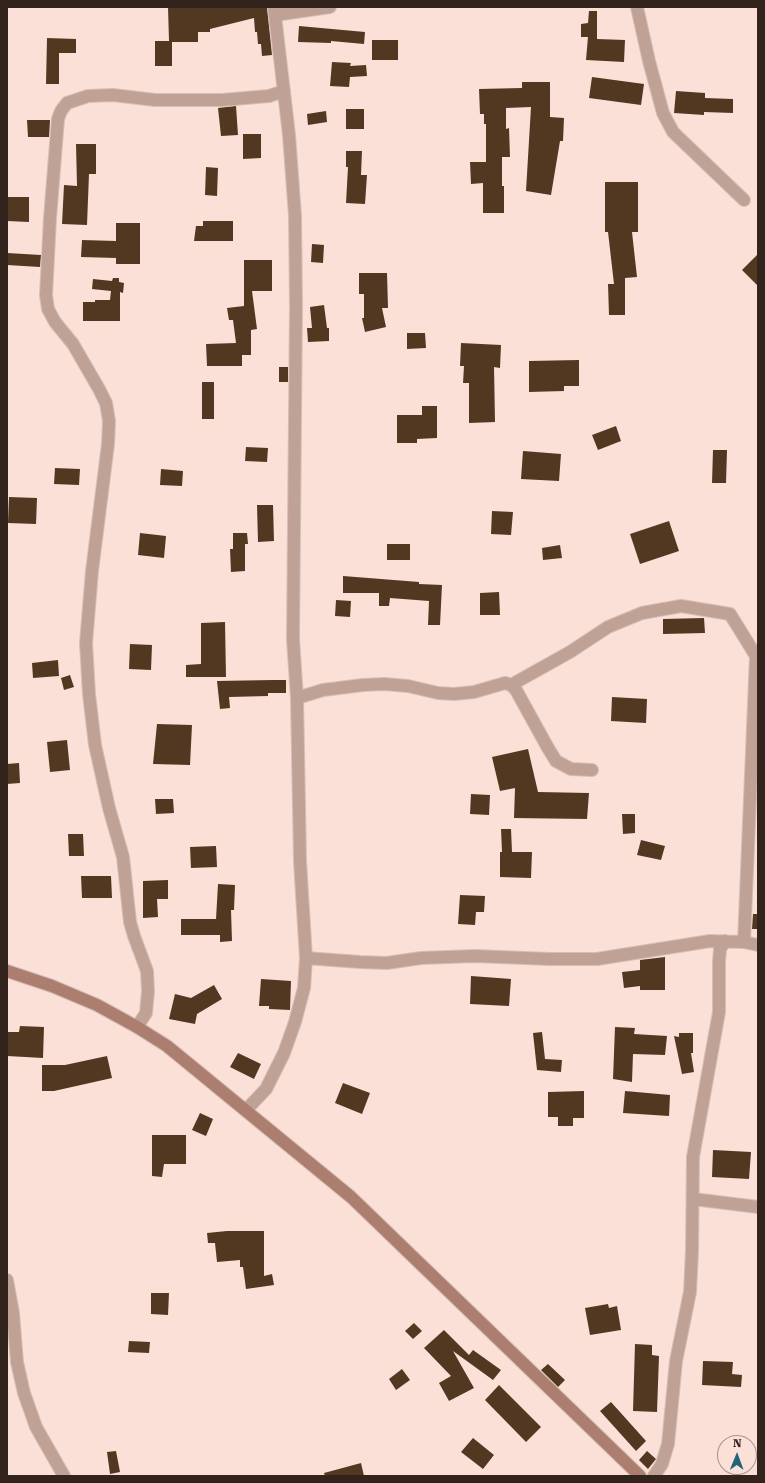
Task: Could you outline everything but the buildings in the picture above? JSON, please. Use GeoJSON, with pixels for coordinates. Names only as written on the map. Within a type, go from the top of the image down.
{"type":"FeatureCollection","features":[{"type":"Feature","properties":{"kind":"main road"},"geometry":{"type":"LineString","coordinates":[[7,971],[52,986],[97,1005],[167,1046],[351,1197],[640,1476]]}},
{"type":"Feature","properties":{"kind":"street"},"geometry":{"type":"LineString","coordinates":[[246,1110],[266,1089],[284,1053],[304,988],[306,958],[300,861],[297,698],[293,639],[296,306],[295,216],[289,135],[274,11],[330,7]]}},
{"type":"Feature","properties":{"kind":"street"},"geometry":{"type":"LineString","coordinates":[[637,7],[649,61],[663,113],[673,132],[744,200]]}},
{"type":"Feature","properties":{"kind":"street"},"geometry":{"type":"LineString","coordinates":[[136,1027],[146,1013],[148,991],[147,971],[130,922],[123,857],[109,808],[95,745],[89,694],[86,643],[93,564],[108,444],[109,421],[106,403],[99,389],[73,344],[55,322],[48,309],[46,295],[50,218],[58,119],[61,111],[67,103],[88,96],[113,94],[155,100],[214,100],[269,96],[284,91]]}},
{"type":"Feature","properties":{"kind":"street"},"geometry":{"type":"LineString","coordinates":[[511,685],[570,652],[608,627],[642,613],[681,606],[730,614],[757,656],[744,942]]}},
{"type":"Feature","properties":{"kind":"street"},"geometry":{"type":"LineString","coordinates":[[297,698],[323,690],[363,685],[408,686],[438,693],[454,694],[474,692],[505,683],[511,685],[516,690],[556,761],[570,769],[592,770]]}},
{"type":"Feature","properties":{"kind":"street"},"geometry":{"type":"LineString","coordinates":[[306,958],[387,963],[421,958],[475,956],[597,959],[672,946],[725,941],[744,942],[758,945]]}},
{"type":"Feature","properties":{"kind":"street"},"geometry":{"type":"LineString","coordinates":[[654,1476],[662,1464],[668,1444],[676,1361],[690,1292],[693,1157],[719,1012],[718,962],[720,949],[725,941]]}},
{"type":"Feature","properties":{"kind":"street"},"geometry":{"type":"LineString","coordinates":[[693,1199],[758,1207]]}},
{"type":"Feature","properties":{"kind":"street"},"geometry":{"type":"LineString","coordinates":[[7,1280],[13,1313],[17,1362],[24,1392],[36,1427],[64,1476]]}}]}
